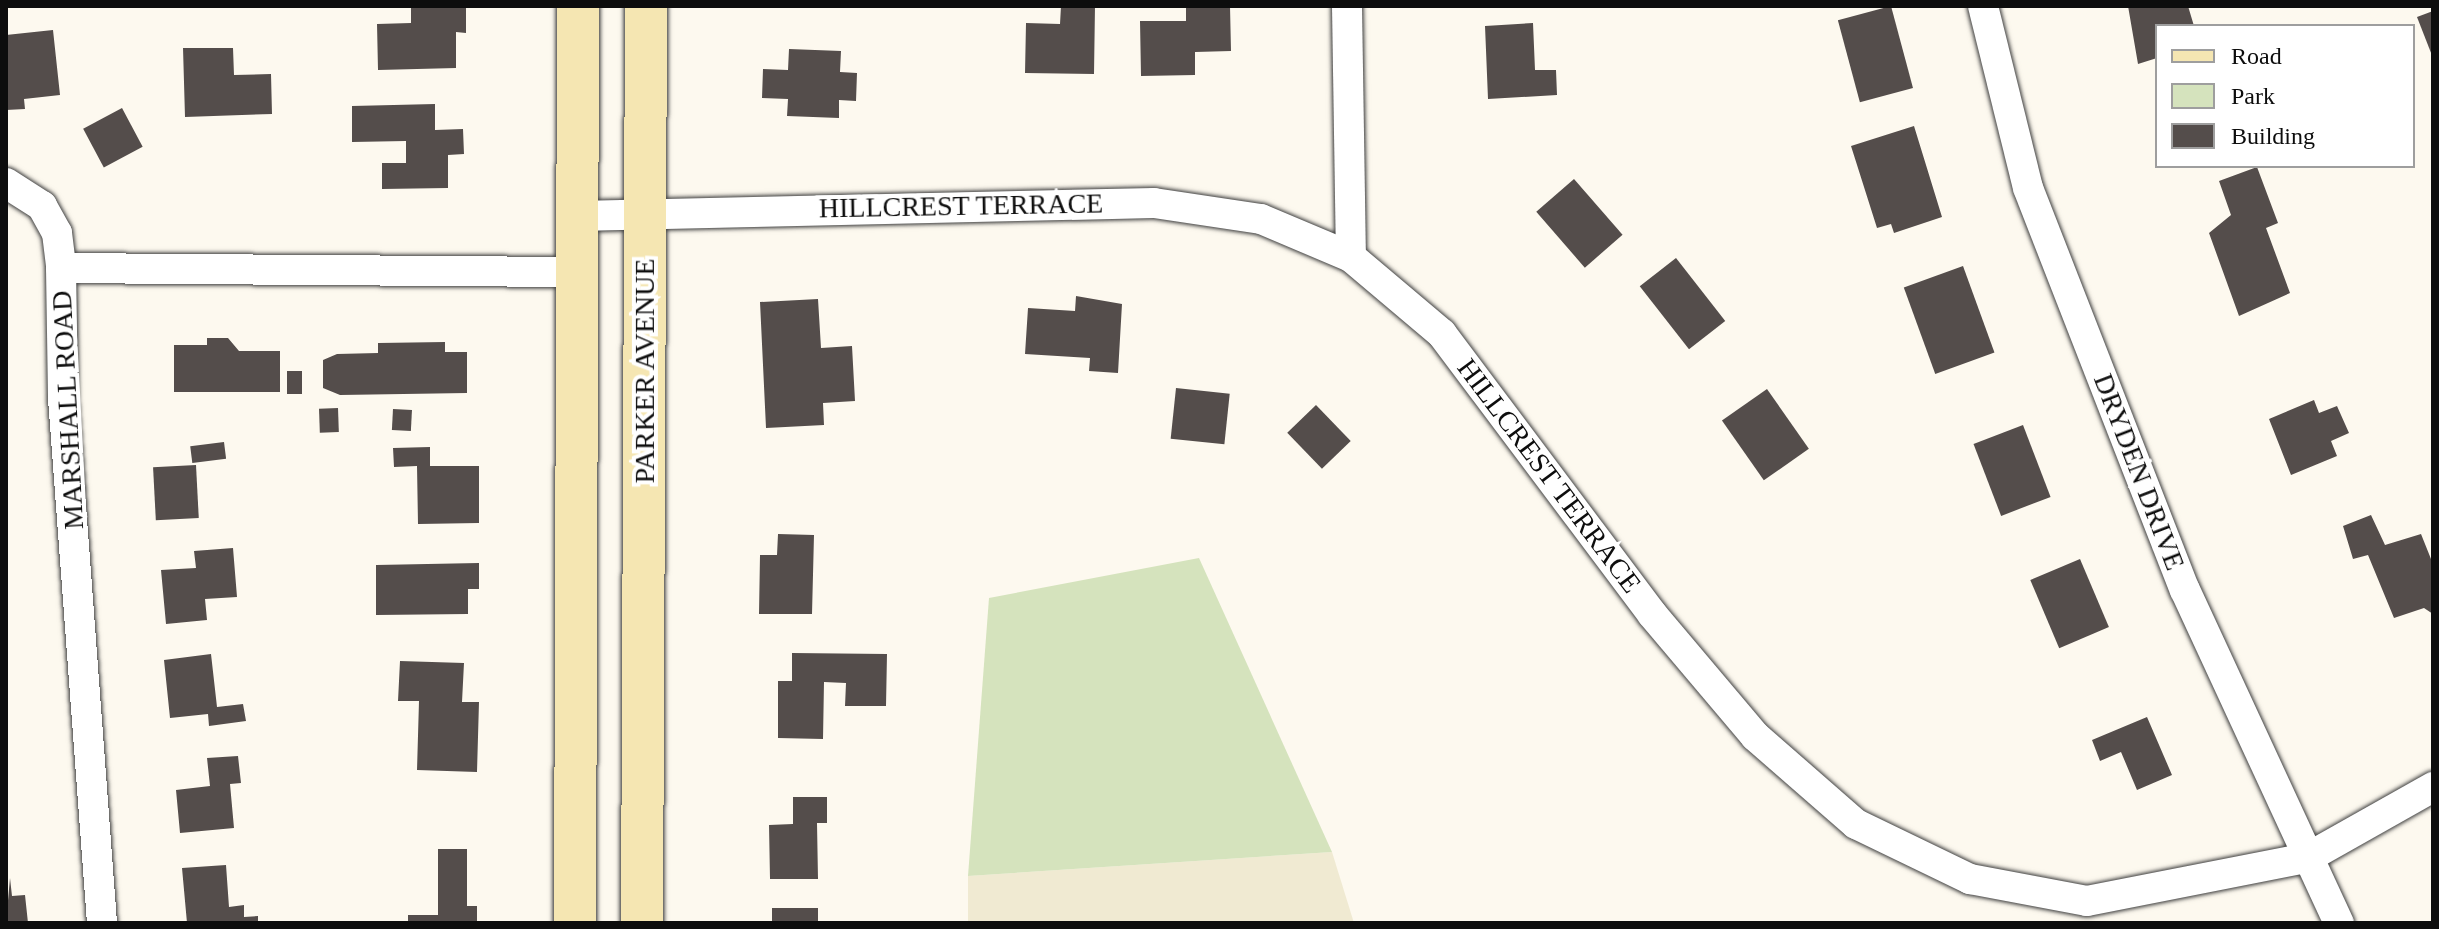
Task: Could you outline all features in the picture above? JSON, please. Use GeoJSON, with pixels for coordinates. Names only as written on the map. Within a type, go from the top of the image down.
{"type":"FeatureCollection","features":[{"type":"Feature","properties":{"kind":"street"},"geometry":{"type":"LineString","coordinates":[[575,923],[578,6]]}},
{"type":"Feature","properties":{"kind":"street","name":"PARKER AVENUE"},"geometry":{"type":"LineString","coordinates":[[642,923],[646,6]]}},
{"type":"Feature","properties":{"kind":"street"},"geometry":{"type":"LineString","coordinates":[[1347,6],[1351,257]]}},
{"type":"Feature","properties":{"kind":"street","name":"DRYDEN DRIVE"},"geometry":{"type":"LineString","coordinates":[[1983,6],[2028,188],[2185,590],[2339,923]]}},
{"type":"Feature","properties":{"kind":"street"},"geometry":{"type":"LineString","coordinates":[[6,183],[42,206],[57,233],[61,268]]}},
{"type":"Feature","properties":{"kind":"street","name":"HILLCREST TERRACE"},"geometry":{"type":"LineString","coordinates":[[577,216],[1154,203],[1261,219],[1351,257],[1442,334],[1673,638],[1755,736],[1856,824],[1970,879],[2087,901],[2307,858],[2433,787]]}},
{"type":"Feature","properties":{"kind":"street","name":"MARSHALL ROAD"},"geometry":{"type":"LineString","coordinates":[[102,923],[63,398],[61,268],[576,272]]}},
{"type":"Feature","properties":{"kind":"street"},"geometry":{"type":"LineString","coordinates":[[575,736],[643,736]]}},
{"type":"Feature","properties":{"kind":"shaded area"},"geometry":{"type":"Polygon","coordinates":[[[1332,852],[1354,923],[968,923],[968,876],[1332,852]]]}},
{"type":"Feature","properties":{"kind":"green space"},"geometry":{"type":"Polygon","coordinates":[[[1199,558],[1332,852],[968,876],[989,598],[1199,558]]]}},
{"type":"Feature","properties":{"kind":"building"},"geometry":{"type":"Polygon","coordinates":[[[411,6],[466,6],[466,33],[456,32],[456,68],[378,70],[377,24],[411,23],[411,6]]]}},
{"type":"Feature","properties":{"kind":"building"},"geometry":{"type":"Polygon","coordinates":[[[1061,6],[1095,6],[1094,74],[1025,73],[1026,23],[1060,24],[1061,6]]]}},
{"type":"Feature","properties":{"kind":"building"},"geometry":{"type":"Polygon","coordinates":[[[1186,6],[1230,6],[1231,51],[1195,52],[1195,75],[1141,76],[1140,21],[1186,21],[1186,6]]]}},
{"type":"Feature","properties":{"kind":"building"},"geometry":{"type":"Polygon","coordinates":[[[1891,6],[1913,88],[1860,102],[1838,20],[1891,6]]]}},
{"type":"Feature","properties":{"kind":"building"},"geometry":{"type":"Polygon","coordinates":[[[2128,6],[2188,6],[2193,24],[2155,24],[2155,59],[2138,64],[2128,6]]]}},
{"type":"Feature","properties":{"kind":"building"},"geometry":{"type":"Polygon","coordinates":[[[2433,11],[2433,58],[2417,17],[2433,11]]]}},
{"type":"Feature","properties":{"kind":"building"},"geometry":{"type":"Polygon","coordinates":[[[1533,23],[1535,70],[1556,70],[1557,95],[1488,99],[1485,26],[1533,23]]]}},
{"type":"Feature","properties":{"kind":"building"},"geometry":{"type":"Polygon","coordinates":[[[53,30],[60,95],[24,99],[25,109],[6,110],[6,35],[53,30]]]}},
{"type":"Feature","properties":{"kind":"building"},"geometry":{"type":"Polygon","coordinates":[[[183,48],[233,48],[234,75],[271,74],[272,114],[185,117],[183,48]]]}},
{"type":"Feature","properties":{"kind":"building"},"geometry":{"type":"Polygon","coordinates":[[[789,49],[841,51],[840,72],[857,73],[856,101],[839,100],[839,118],[787,116],[788,99],[762,98],[763,69],[788,70],[789,49]]]}},
{"type":"Feature","properties":{"kind":"building"},"geometry":{"type":"Polygon","coordinates":[[[435,104],[435,130],[463,129],[464,154],[448,155],[448,188],[382,189],[382,163],[406,163],[406,141],[352,142],[352,106],[435,104]]]}},
{"type":"Feature","properties":{"kind":"building"},"geometry":{"type":"Polygon","coordinates":[[[122,108],[143,147],[104,168],[83,129],[122,108]]]}},
{"type":"Feature","properties":{"kind":"building"},"geometry":{"type":"Polygon","coordinates":[[[1914,126],[1942,217],[1894,233],[1891,224],[1877,228],[1851,146],[1914,126]]]}},
{"type":"Feature","properties":{"kind":"building"},"geometry":{"type":"Polygon","coordinates":[[[2257,168],[2278,223],[2266,228],[2290,293],[2239,316],[2209,233],[2231,215],[2219,181],[2257,168]]]}},
{"type":"Feature","properties":{"kind":"building"},"geometry":{"type":"Polygon","coordinates":[[[1574,179],[1623,235],[1585,268],[1536,212],[1574,179]]]}},
{"type":"Feature","properties":{"kind":"building"},"geometry":{"type":"Polygon","coordinates":[[[1676,258],[1725,321],[1689,349],[1640,286],[1676,258]]]}},
{"type":"Feature","properties":{"kind":"building"},"geometry":{"type":"Polygon","coordinates":[[[1963,266],[1994,352],[1935,374],[1904,288],[1963,266]]]}},
{"type":"Feature","properties":{"kind":"building"},"geometry":{"type":"Polygon","coordinates":[[[1076,296],[1122,304],[1118,373],[1089,371],[1090,358],[1025,354],[1028,308],[1075,311],[1076,296]]]}},
{"type":"Feature","properties":{"kind":"building"},"geometry":{"type":"Polygon","coordinates":[[[818,299],[821,348],[852,346],[855,401],[823,403],[824,425],[766,428],[760,302],[818,299]]]}},
{"type":"Feature","properties":{"kind":"building"},"geometry":{"type":"Polygon","coordinates":[[[207,338],[228,338],[239,351],[280,351],[280,392],[174,392],[174,345],[207,345],[207,338]]]}},
{"type":"Feature","properties":{"kind":"building"},"geometry":{"type":"Polygon","coordinates":[[[445,342],[445,352],[467,352],[467,393],[340,395],[323,388],[323,360],[337,354],[378,353],[378,343],[445,342]]]}},
{"type":"Feature","properties":{"kind":"building"},"geometry":{"type":"Polygon","coordinates":[[[287,371],[302,371],[302,394],[287,394],[287,371]]]}},
{"type":"Feature","properties":{"kind":"building"},"geometry":{"type":"Polygon","coordinates":[[[1176,388],[1230,394],[1224,444],[1171,439],[1176,388]]]}},
{"type":"Feature","properties":{"kind":"building"},"geometry":{"type":"Polygon","coordinates":[[[1767,389],[1809,449],[1764,480],[1722,421],[1767,389]]]}},
{"type":"Feature","properties":{"kind":"building"},"geometry":{"type":"Polygon","coordinates":[[[2314,400],[2319,413],[2337,406],[2349,433],[2331,441],[2337,456],[2291,475],[2269,419],[2314,400]]]}},
{"type":"Feature","properties":{"kind":"building"},"geometry":{"type":"Polygon","coordinates":[[[1316,405],[1351,441],[1322,469],[1287,433],[1316,405]]]}},
{"type":"Feature","properties":{"kind":"building"},"geometry":{"type":"Polygon","coordinates":[[[338,408],[339,432],[320,433],[319,409],[338,408]]]}},
{"type":"Feature","properties":{"kind":"building"},"geometry":{"type":"Polygon","coordinates":[[[393,409],[412,410],[411,431],[392,430],[393,409]]]}},
{"type":"Feature","properties":{"kind":"building"},"geometry":{"type":"Polygon","coordinates":[[[2023,425],[2051,497],[2001,516],[1974,444],[2023,425]]]}},
{"type":"Feature","properties":{"kind":"building"},"geometry":{"type":"Polygon","coordinates":[[[224,442],[226,459],[192,463],[190,446],[224,442]]]}},
{"type":"Feature","properties":{"kind":"building"},"geometry":{"type":"Polygon","coordinates":[[[430,447],[430,466],[479,466],[479,523],[418,524],[417,466],[394,467],[393,448],[430,447]]]}},
{"type":"Feature","properties":{"kind":"building"},"geometry":{"type":"Polygon","coordinates":[[[196,465],[199,518],[156,520],[153,467],[196,465]]]}},
{"type":"Feature","properties":{"kind":"building"},"geometry":{"type":"Polygon","coordinates":[[[2371,515],[2385,545],[2421,534],[2433,564],[2433,614],[2424,608],[2394,618],[2368,555],[2353,559],[2343,526],[2371,515]]]}},
{"type":"Feature","properties":{"kind":"building"},"geometry":{"type":"Polygon","coordinates":[[[778,534],[814,535],[812,614],[759,614],[760,555],[777,555],[778,534]]]}},
{"type":"Feature","properties":{"kind":"building"},"geometry":{"type":"Polygon","coordinates":[[[233,548],[237,597],[205,599],[207,620],[166,624],[161,570],[196,568],[194,551],[233,548]]]}},
{"type":"Feature","properties":{"kind":"building"},"geometry":{"type":"Polygon","coordinates":[[[2080,559],[2109,627],[2059,648],[2030,580],[2080,559]]]}},
{"type":"Feature","properties":{"kind":"building"},"geometry":{"type":"Polygon","coordinates":[[[479,563],[479,589],[468,589],[468,614],[376,615],[376,565],[479,563]]]}},
{"type":"Feature","properties":{"kind":"building"},"geometry":{"type":"Polygon","coordinates":[[[792,653],[887,654],[886,706],[845,706],[846,683],[824,682],[823,739],[778,738],[778,681],[792,681],[792,653]]]}},
{"type":"Feature","properties":{"kind":"building"},"geometry":{"type":"Polygon","coordinates":[[[211,654],[217,707],[243,704],[246,721],[209,726],[208,714],[170,718],[164,660],[211,654]]]}},
{"type":"Feature","properties":{"kind":"building"},"geometry":{"type":"Polygon","coordinates":[[[400,661],[464,663],[462,702],[479,702],[477,772],[417,770],[419,701],[398,701],[400,661]]]}},
{"type":"Feature","properties":{"kind":"building"},"geometry":{"type":"Polygon","coordinates":[[[2147,717],[2172,775],[2137,790],[2121,752],[2100,761],[2092,740],[2147,717]]]}},
{"type":"Feature","properties":{"kind":"building"},"geometry":{"type":"Polygon","coordinates":[[[238,756],[241,783],[230,784],[234,828],[180,833],[176,790],[210,786],[207,758],[238,756]]]}},
{"type":"Feature","properties":{"kind":"building"},"geometry":{"type":"Polygon","coordinates":[[[793,797],[827,797],[827,823],[817,823],[818,879],[770,879],[769,825],[793,824],[793,797]]]}},
{"type":"Feature","properties":{"kind":"building"},"geometry":{"type":"Polygon","coordinates":[[[438,849],[467,849],[467,906],[477,906],[477,923],[408,923],[408,915],[438,915],[438,849]]]}},
{"type":"Feature","properties":{"kind":"building"},"geometry":{"type":"Polygon","coordinates":[[[226,865],[229,907],[244,905],[244,917],[258,916],[258,923],[187,923],[182,868],[226,865]]]}},
{"type":"Feature","properties":{"kind":"building"},"geometry":{"type":"Polygon","coordinates":[[[10,878],[12,896],[25,895],[28,923],[6,923],[10,878]]]}},
{"type":"Feature","properties":{"kind":"building"},"geometry":{"type":"Polygon","coordinates":[[[772,908],[818,908],[818,923],[772,923],[772,908]]]}}]}
